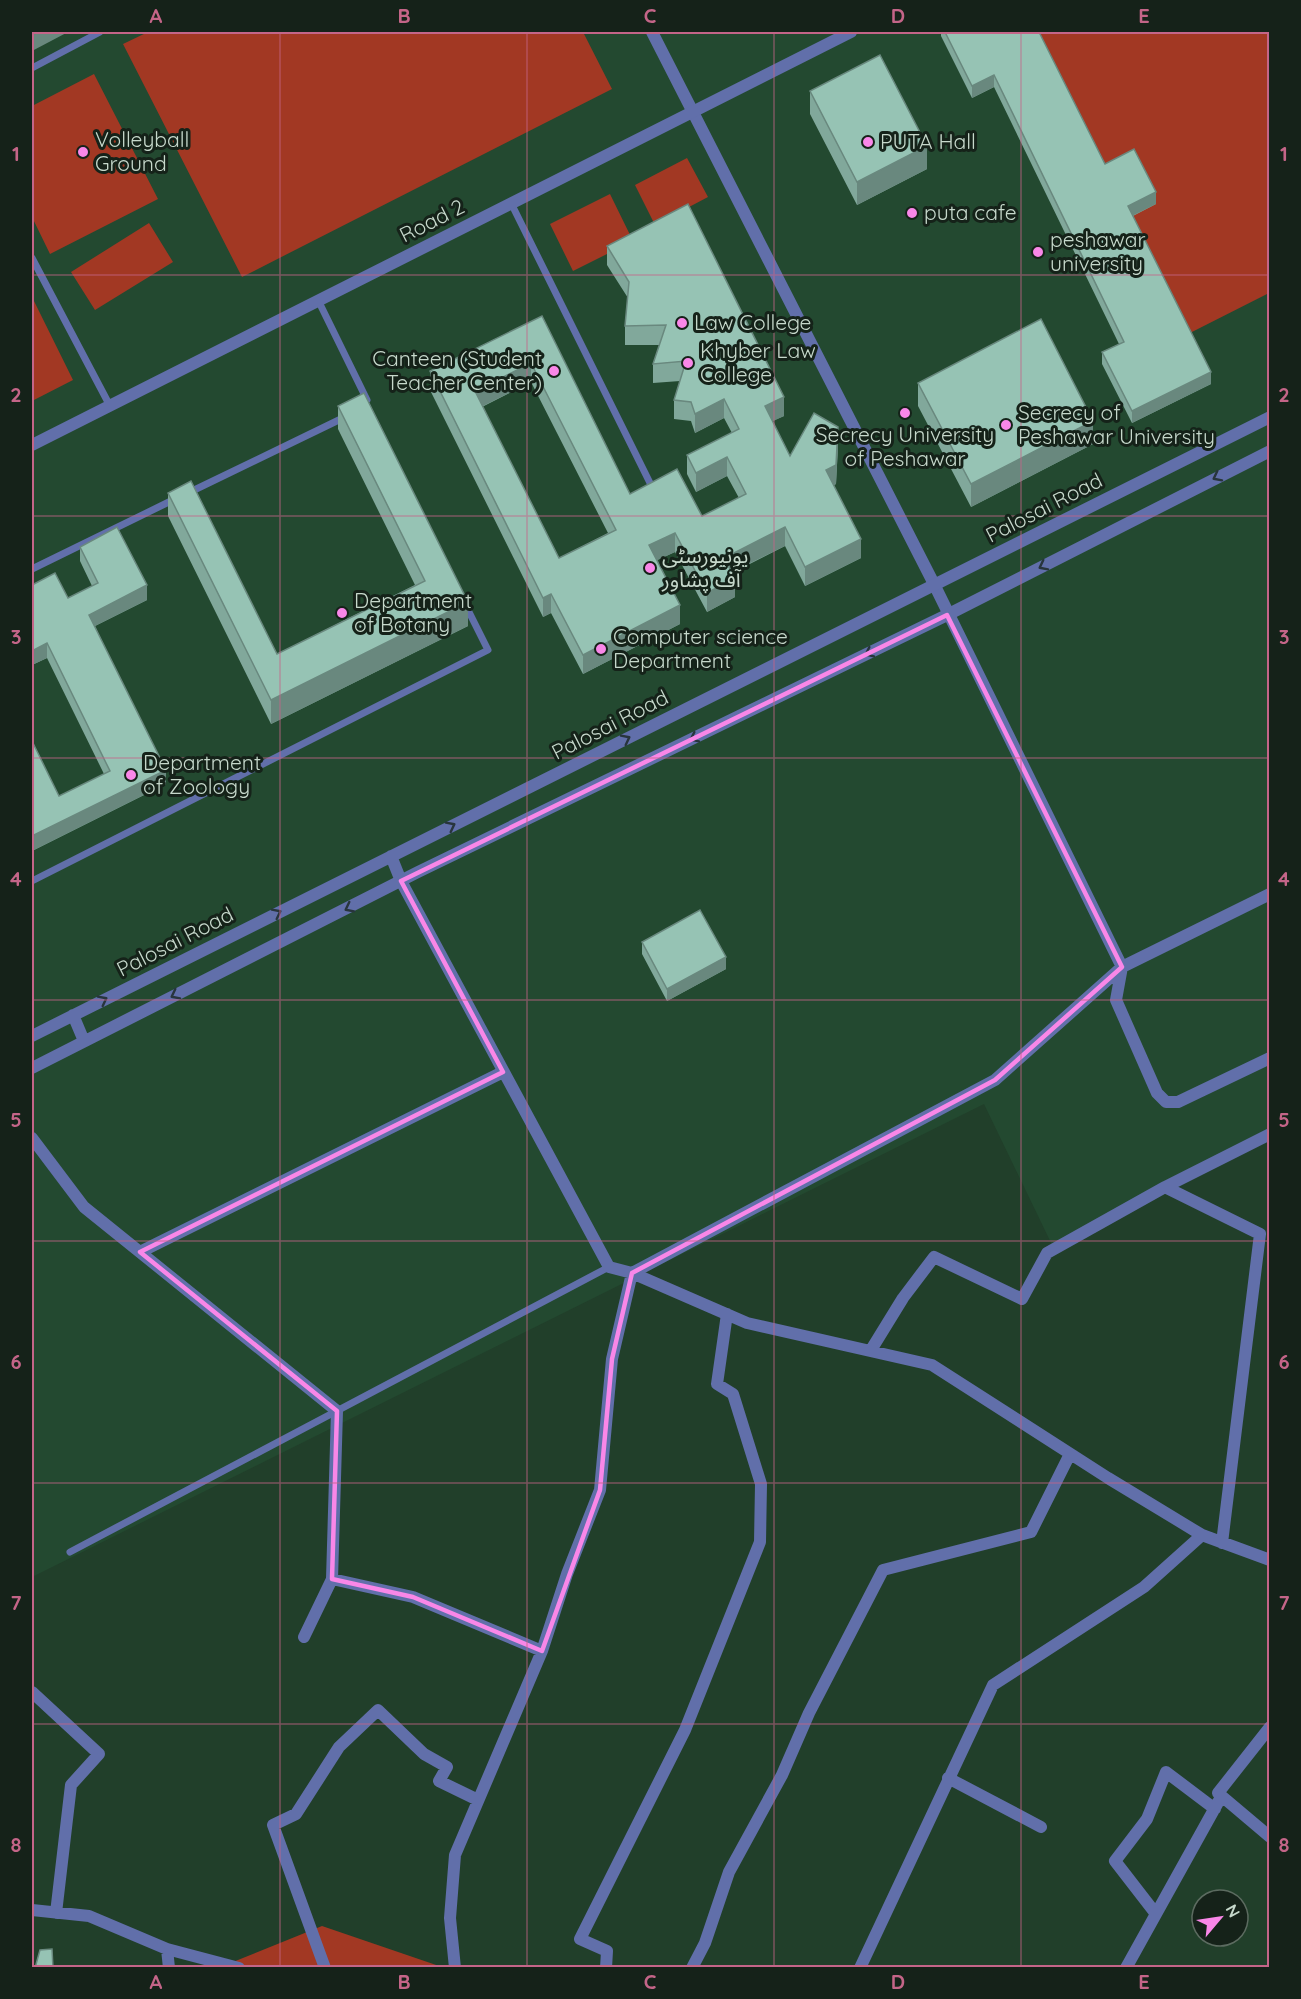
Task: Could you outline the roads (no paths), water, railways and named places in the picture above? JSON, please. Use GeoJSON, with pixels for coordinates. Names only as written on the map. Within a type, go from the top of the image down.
{"type":"FeatureCollection","features":[{"type":"Feature","properties":{"kind":"street"},"geometry":{"type":"LineString","coordinates":[[652,32],[934,585],[1122,967],[1116,1000],[1157,1093],[1166,1101],[1178,1102],[1269,1059]]}},
{"type":"Feature","properties":{"kind":"street","name":"Road 2"},"geometry":{"type":"LineString","coordinates":[[32,445],[851,32]]}},
{"type":"Feature","properties":{"kind":"street","name":"Palosai Road"},"geometry":{"type":"LineString","coordinates":[[32,1036],[1269,417]]}},
{"type":"Feature","properties":{"kind":"street"},"geometry":{"type":"LineString","coordinates":[[32,1068],[401,881],[947,615],[1269,451]]}},
{"type":"Feature","properties":{"kind":"street"},"geometry":{"type":"LineString","coordinates":[[391,856],[401,881],[609,1267],[632,1273],[747,1323],[932,1365],[1070,1454],[1202,1534],[1269,1560]]}},
{"type":"Feature","properties":{"kind":"street"},"geometry":{"type":"LineString","coordinates":[[454,1968],[450,1918],[455,1855],[542,1651],[567,1574],[600,1490],[612,1359],[632,1273],[995,1080],[1122,967],[1269,894]]}},
{"type":"Feature","properties":{"kind":"street"},"geometry":{"type":"LineString","coordinates":[[73,1015],[84,1041]]}},
{"type":"Feature","properties":{"kind":"street"},"geometry":{"type":"LineString","coordinates":[[140,1252],[503,1072]]}},
{"type":"Feature","properties":{"kind":"street"},"geometry":{"type":"LineString","coordinates":[[871,1350],[903,1298],[934,1257],[1022,1299],[1047,1253],[1165,1187],[1269,1134]]}},
{"type":"Feature","properties":{"kind":"street"},"geometry":{"type":"LineString","coordinates":[[32,1138],[84,1207],[337,1411],[332,1579],[304,1637]]}},
{"type":"Feature","properties":{"kind":"street"},"geometry":{"type":"LineString","coordinates":[[1165,1187],[1260,1234],[1222,1543]]}},
{"type":"Feature","properties":{"kind":"street"},"geometry":{"type":"LineString","coordinates":[[606,1968],[607,1951],[580,1939],[685,1730],[760,1542],[761,1484],[733,1394],[717,1384],[727,1314]]}},
{"type":"Feature","properties":{"kind":"street"},"geometry":{"type":"LineString","coordinates":[[692,1968],[705,1943],[729,1872],[782,1775],[809,1713],[883,1570],[1031,1532],[1070,1454]]}},
{"type":"Feature","properties":{"kind":"street"},"geometry":{"type":"LineString","coordinates":[[860,1968],[993,1685],[1144,1587],[1202,1534]]}},
{"type":"Feature","properties":{"kind":"street"},"geometry":{"type":"LineString","coordinates":[[332,1579],[413,1597],[542,1651]]}},
{"type":"Feature","properties":{"kind":"street"},"geometry":{"type":"LineString","coordinates":[[32,1692],[99,1754],[71,1785],[56,1912]]}},
{"type":"Feature","properties":{"kind":"street"},"geometry":{"type":"LineString","coordinates":[[326,1968],[273,1825],[296,1814],[339,1747],[378,1710],[424,1754],[447,1767],[439,1781],[477,1800]]}},
{"type":"Feature","properties":{"kind":"street"},"geometry":{"type":"LineString","coordinates":[[1269,1727],[1218,1793],[1269,1837]]}},
{"type":"Feature","properties":{"kind":"street"},"geometry":{"type":"LineString","coordinates":[[1156,1914],[1114,1862],[1147,1820],[1166,1772],[1215,1809]]}},
{"type":"Feature","properties":{"kind":"street"},"geometry":{"type":"LineString","coordinates":[[948,1778],[1041,1827]]}},
{"type":"Feature","properties":{"kind":"street"},"geometry":{"type":"LineString","coordinates":[[1126,1968],[1221,1797]]}},
{"type":"Feature","properties":{"kind":"street"},"geometry":{"type":"LineString","coordinates":[[32,1911],[89,1916],[167,1949],[239,1968]]}},
{"type":"Feature","properties":{"kind":"street"},"geometry":{"type":"LineString","coordinates":[[167,1949],[169,1968]]}},
{"type":"Feature","properties":{"kind":"lane"},"geometry":{"type":"LineString","coordinates":[[32,68],[100,32]]}},
{"type":"Feature","properties":{"kind":"lane"},"geometry":{"type":"LineString","coordinates":[[511,203],[653,489]]}},
{"type":"Feature","properties":{"kind":"lane"},"geometry":{"type":"LineString","coordinates":[[32,258],[110,406]]}},
{"type":"Feature","properties":{"kind":"lane"},"geometry":{"type":"LineString","coordinates":[[32,569],[369,405],[318,300]]}},
{"type":"Feature","properties":{"kind":"lane"},"geometry":{"type":"LineString","coordinates":[[32,880],[488,650],[462,597]]}},
{"type":"Feature","properties":{"kind":"lane"},"geometry":{"type":"LineString","coordinates":[[70,1552],[609,1267]]}},
{"type":"Feature","properties":{"kind":"place","name":"PUTA Hall"},"geometry":{"type":"Point","coordinates":[868,142]}},
{"type":"Feature","properties":{"kind":"place","name":"Volleyball Ground"},"geometry":{"type":"Point","coordinates":[83,152]}},
{"type":"Feature","properties":{"kind":"place","name":"puta cafe"},"geometry":{"type":"Point","coordinates":[912,213]}},
{"type":"Feature","properties":{"kind":"place","name":"peshawar university"},"geometry":{"type":"Point","coordinates":[1038,252]}},
{"type":"Feature","properties":{"kind":"place","name":"Law College"},"geometry":{"type":"Point","coordinates":[682,323]}},
{"type":"Feature","properties":{"kind":"place","name":"Khyber Law College"},"geometry":{"type":"Point","coordinates":[688,363]}},
{"type":"Feature","properties":{"kind":"place","name":"Canteen (Student Teacher Center)"},"geometry":{"type":"Point","coordinates":[554,371]}},
{"type":"Feature","properties":{"kind":"place","name":"Secrecy University of Peshawar"},"geometry":{"type":"Point","coordinates":[905,413]}},
{"type":"Feature","properties":{"kind":"place","name":"Secrecy of Peshawar University"},"geometry":{"type":"Point","coordinates":[1006,425]}},
{"type":"Feature","properties":{"kind":"place","name":"یونیورسٹی آف پشاور"},"geometry":{"type":"Point","coordinates":[650,568]}},
{"type":"Feature","properties":{"kind":"place","name":"Department of Botany"},"geometry":{"type":"Point","coordinates":[342,613]}},
{"type":"Feature","properties":{"kind":"place","name":"Computer science Department"},"geometry":{"type":"Point","coordinates":[601,649]}},
{"type":"Feature","properties":{"kind":"place","name":"Department of Zoology"},"geometry":{"type":"Point","coordinates":[131,775]}}]}
